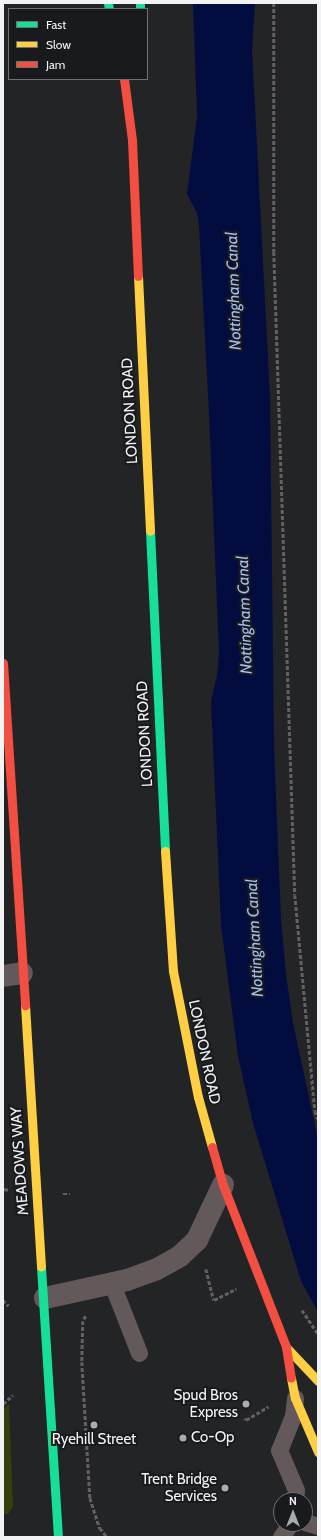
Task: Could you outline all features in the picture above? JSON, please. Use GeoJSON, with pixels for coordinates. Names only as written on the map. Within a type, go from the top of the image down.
{"type":"FeatureCollection","features":[{"type":"Feature","properties":{"kind":"main road","name":"LONDON ROAD"},"geometry":{"type":"LineString","coordinates":[[124,80],[129,103],[162,804],[173,971],[198,1097],[223,1185],[286,1347],[294,1398],[318,1452]]}},
{"type":"Feature","properties":{"kind":"main road","name":"LONDON ROAD"},"geometry":{"type":"LineString","coordinates":[[129,103],[132,80]]}},
{"type":"Feature","properties":{"kind":"main road","name":"MEADOWS WAY"},"geometry":{"type":"LineString","coordinates":[[3,663],[12,974],[45,1298],[58,1537]]}},
{"type":"Feature","properties":{"kind":"main road","name":"LONDON ROAD"},"geometry":{"type":"LineString","coordinates":[[286,1347],[318,1381]]}},
{"type":"Feature","properties":{"kind":"street"},"geometry":{"type":"LineString","coordinates":[[45,1298],[115,1291],[180,1256],[197,1240],[223,1185]]}},
{"type":"Feature","properties":{"kind":"lane"},"geometry":{"type":"LineString","coordinates":[[115,1291],[139,1353]]}},
{"type":"Feature","properties":{"kind":"lane"},"geometry":{"type":"LineString","coordinates":[[294,1398],[293,1416],[279,1450],[296,1492]]}},
{"type":"Feature","properties":{"kind":"path"},"geometry":{"type":"LineString","coordinates":[[274,3],[274,252],[294,895],[315,1111],[318,1119]]}},
{"type":"Feature","properties":{"kind":"path"},"geometry":{"type":"LineString","coordinates":[[107,1537],[100,1528],[90,1498],[82,1362],[83,1321],[89,1311],[115,1291]]}},
{"type":"Feature","properties":{"kind":"path"},"geometry":{"type":"LineString","coordinates":[[3,1300],[9,1306]]}},
{"type":"Feature","properties":{"kind":"path"},"geometry":{"type":"LineString","coordinates":[[299,1302],[318,1334]]}},
{"type":"Feature","properties":{"kind":"path"},"geometry":{"type":"LineString","coordinates":[[3,1404],[13,1395]]}},
{"type":"Feature","properties":{"kind":"path"},"geometry":{"type":"LineString","coordinates":[[245,1418],[246,1420],[268,1408]]}},
{"type":"Feature","properties":{"kind":"green space"},"geometry":{"type":"Polygon","coordinates":[[[9,1404],[13,1507],[8,1514],[3,1514],[3,1409],[9,1404]]]}},
{"type":"Feature","properties":{"kind":"water","name":"Nottingham Canal"},"geometry":{"type":"Polygon","coordinates":[[[193,3],[255,3],[252,49],[270,397],[274,747],[281,919],[286,974],[293,1023],[318,1139],[318,1312],[301,1281],[253,1123],[238,1056],[221,925],[211,701],[217,676],[219,653],[209,413],[199,226],[197,213],[187,194],[197,116],[193,3]]]}},
{"type":"Feature","properties":{"kind":"traffic: fast"},"geometry":{"type":"LineString","coordinates":[[108,3],[109,8]]}},
{"type":"Feature","properties":{"kind":"traffic: fast"},"geometry":{"type":"LineString","coordinates":[[140,3],[140,8]]}},
{"type":"Feature","properties":{"kind":"traffic: fast"},"geometry":{"type":"LineString","coordinates":[[150,531],[165,851]]}},
{"type":"Feature","properties":{"kind":"traffic: fast"},"geometry":{"type":"LineString","coordinates":[[41,1267],[58,1537]]}},
{"type":"Feature","properties":{"kind":"traffic: slow"},"geometry":{"type":"LineString","coordinates":[[138,276],[150,531]]}},
{"type":"Feature","properties":{"kind":"traffic: slow"},"geometry":{"type":"LineString","coordinates":[[165,851],[173,971],[198,1097],[212,1147]]}},
{"type":"Feature","properties":{"kind":"traffic: slow"},"geometry":{"type":"LineString","coordinates":[[25,1005],[41,1267]]}},
{"type":"Feature","properties":{"kind":"traffic: slow"},"geometry":{"type":"LineString","coordinates":[[286,1347],[318,1381]]}},
{"type":"Feature","properties":{"kind":"traffic: slow"},"geometry":{"type":"LineString","coordinates":[[291,1378],[295,1398],[318,1452]]}},
{"type":"Feature","properties":{"kind":"traffic: jam"},"geometry":{"type":"LineString","coordinates":[[124,80],[132,140],[138,276]]}},
{"type":"Feature","properties":{"kind":"traffic: jam"},"geometry":{"type":"LineString","coordinates":[[3,663],[25,1005]]}},
{"type":"Feature","properties":{"kind":"traffic: jam"},"geometry":{"type":"LineString","coordinates":[[212,1147],[223,1185],[286,1347],[291,1378]]}},
{"type":"Feature","properties":{"kind":"place","name":"Spud Bros Express"},"geometry":{"type":"Point","coordinates":[246,1404]}},
{"type":"Feature","properties":{"kind":"place","name":"Ryehill Street"},"geometry":{"type":"Point","coordinates":[94,1425]}},
{"type":"Feature","properties":{"kind":"place","name":"Co-Op"},"geometry":{"type":"Point","coordinates":[183,1438]}},
{"type":"Feature","properties":{"kind":"place","name":"Trent Bridge Services"},"geometry":{"type":"Point","coordinates":[225,1488]}}]}
